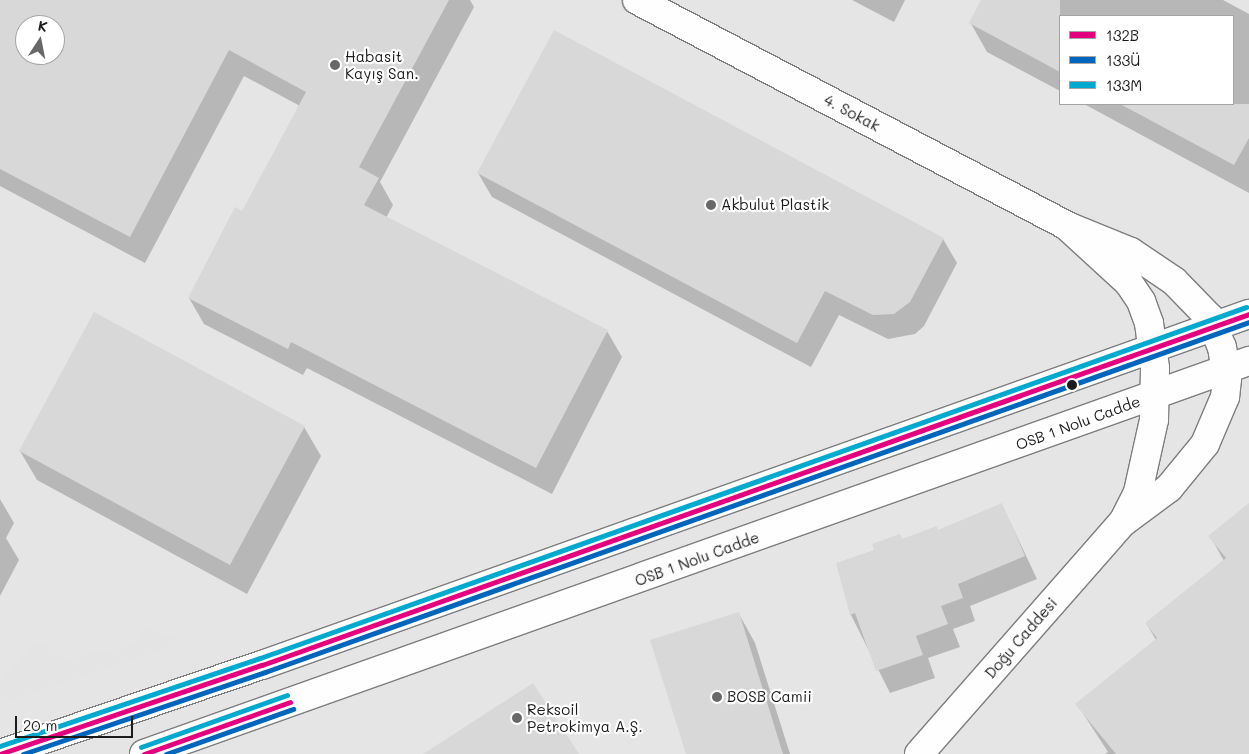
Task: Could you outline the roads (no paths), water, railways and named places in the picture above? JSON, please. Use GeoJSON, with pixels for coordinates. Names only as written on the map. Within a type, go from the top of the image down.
{"type":"FeatureCollection","features":[{"type":"Feature","properties":{"kind":"street","name":"4. Sokak"},"geometry":{"type":"LineString","coordinates":[[637,0],[1067,226]]}},
{"type":"Feature","properties":{"kind":"street"},"geometry":{"type":"LineString","coordinates":[[1067,226],[1131,252],[1152,265],[1195,300],[1228,351]]}},
{"type":"Feature","properties":{"kind":"street","name":"Doğu Caddesi"},"geometry":{"type":"LineString","coordinates":[[1067,226],[1133,289],[1149,323],[1154,359],[1154,396],[1148,456],[1138,492],[1123,522]]}},
{"type":"Feature","properties":{"kind":"street","name":"OSB 1 Nolu Cadde"},"geometry":{"type":"LineString","coordinates":[[144,754],[1154,396],[1228,351],[1249,314]]}},
{"type":"Feature","properties":{"kind":"street","name":"Doğu Caddesi"},"geometry":{"type":"LineString","coordinates":[[919,754],[1123,522],[1169,488],[1205,444],[1219,418],[1225,397],[1228,351]]}},
{"type":"Feature","properties":{"kind":"street","name":"OSB 1 Nolu Cadde"},"geometry":{"type":"LineString","coordinates":[[0,754],[1154,359],[1228,351]]}},
{"type":"Feature","properties":{"kind":"place","name":"Habasit Kayış San."},"geometry":{"type":"Point","coordinates":[335,65]}},
{"type":"Feature","properties":{"kind":"place","name":"Akbulut Plastik"},"geometry":{"type":"Point","coordinates":[711,205]}},
{"type":"Feature","properties":{"kind":"place","name":"BOSB Camii"},"geometry":{"type":"Point","coordinates":[717,697]}},
{"type":"Feature","properties":{"kind":"place","name":"Reksoil Petrokimya A.Ş."},"geometry":{"type":"Point","coordinates":[517,718]}}]}
